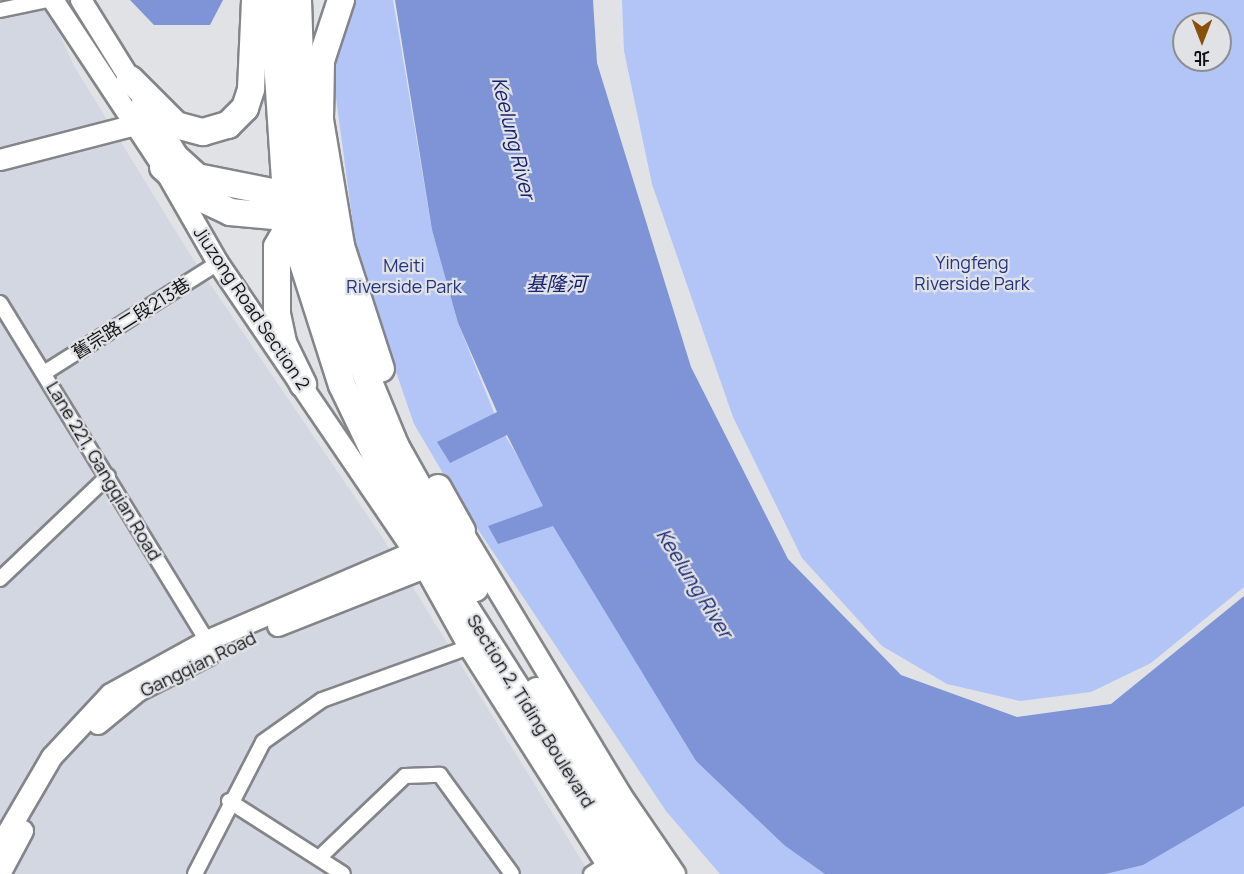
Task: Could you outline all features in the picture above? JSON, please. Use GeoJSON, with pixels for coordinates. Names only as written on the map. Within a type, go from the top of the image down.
{"type":"FeatureCollection","features":[{"type":"Feature","properties":{"kind":"highway"},"geometry":{"type":"LineString","coordinates":[[130,79],[176,125],[203,132],[228,125],[245,108],[251,89],[255,0]]}},
{"type":"Feature","properties":{"kind":"highway"},"geometry":{"type":"LineString","coordinates":[[273,0],[275,93],[298,204],[342,385],[393,493],[443,550]]}},
{"type":"Feature","properties":{"kind":"highway"},"geometry":{"type":"LineString","coordinates":[[298,0],[302,118],[298,204],[277,247],[277,314],[283,343],[303,384]]}},
{"type":"Feature","properties":{"kind":"highway"},"geometry":{"type":"LineString","coordinates":[[341,0],[321,61],[320,120],[353,290],[443,550]]}},
{"type":"Feature","properties":{"kind":"highway"},"geometry":{"type":"LineString","coordinates":[[130,79],[164,142],[197,177],[298,204]]}},
{"type":"Feature","properties":{"kind":"highway"},"geometry":{"type":"LineString","coordinates":[[163,167],[194,195],[230,212],[298,204]]}},
{"type":"Feature","properties":{"kind":"highway","name":"Section 2, Tiding Boulevard"},"geometry":{"type":"LineString","coordinates":[[443,550],[626,856],[657,874]]}},
{"type":"Feature","properties":{"kind":"street"},"geometry":{"type":"LineString","coordinates":[[0,10],[48,0]]}},
{"type":"Feature","properties":{"kind":"street","name":"Jiuzong Road Section 2"},"geometry":{"type":"LineString","coordinates":[[53,0],[163,167],[218,263],[303,384],[443,550],[469,647]]}},
{"type":"Feature","properties":{"kind":"street"},"geometry":{"type":"LineString","coordinates":[[81,0],[130,79]]}},
{"type":"Feature","properties":{"kind":"street"},"geometry":{"type":"LineString","coordinates":[[0,160],[135,125]]}},
{"type":"Feature","properties":{"kind":"street","name":"舊宗路二段213巷"},"geometry":{"type":"LineString","coordinates":[[44,373],[218,263]]}},
{"type":"Feature","properties":{"kind":"street","name":"Lane 221, Gangqian Road"},"geometry":{"type":"LineString","coordinates":[[0,303],[207,641]]}},
{"type":"Feature","properties":{"kind":"street"},"geometry":{"type":"LineString","coordinates":[[0,579],[108,476]]}},
{"type":"Feature","properties":{"kind":"street","name":"Gangqian Road"},"geometry":{"type":"LineString","coordinates":[[0,846],[36,781],[75,729],[149,668],[207,641],[443,550]]}},
{"type":"Feature","properties":{"kind":"street","name":"Gangqian Road"},"geometry":{"type":"LineString","coordinates":[[0,874],[60,764],[138,691],[213,653],[443,550]]}},
{"type":"Feature","properties":{"kind":"street"},"geometry":{"type":"LineString","coordinates":[[195,874],[229,801],[263,742],[295,716],[399,670],[469,647]]}},
{"type":"Feature","properties":{"kind":"street","name":"Section 2, Tiding Boulevard"},"geometry":{"type":"LineString","coordinates":[[469,647],[626,856],[675,874]]}},
{"type":"Feature","properties":{"kind":"street"},"geometry":{"type":"LineString","coordinates":[[321,856],[405,776],[440,775],[512,874]]}},
{"type":"Feature","properties":{"kind":"street"},"geometry":{"type":"LineString","coordinates":[[229,801],[321,856],[343,874]]}},
{"type":"Feature","properties":{"kind":"shaded area"},"geometry":{"type":"Polygon","coordinates":[[[0,0],[44,0],[74,66],[191,256],[380,534],[590,874],[0,874],[0,0]]]}},
{"type":"Feature","properties":{"kind":"green space","name":"Meiti Riverside Park"},"geometry":{"type":"Polygon","coordinates":[[[330,0],[393,0],[432,230],[458,323],[499,425],[696,761],[784,845],[853,874],[720,874],[666,811],[463,507],[414,424],[358,262],[332,68],[330,0]]]}},
{"type":"Feature","properties":{"kind":"green space","name":"Yingfeng Riverside Park"},"geometry":{"type":"Polygon","coordinates":[[[622,0],[1244,0],[1244,587],[1151,663],[1091,692],[1020,701],[947,684],[882,646],[802,558],[733,417],[652,184],[624,51],[622,0]]]}},
{"type":"Feature","properties":{"kind":"green space"},"geometry":{"type":"Polygon","coordinates":[[[1244,802],[1244,874],[1100,874],[1244,802]]]}},
{"type":"Feature","properties":{"kind":"water"},"geometry":{"type":"Polygon","coordinates":[[[130,0],[223,0],[210,25],[154,25],[130,0]]]}},
{"type":"Feature","properties":{"kind":"water","name":"基隆河"},"geometry":{"type":"Polygon","coordinates":[[[395,0],[593,0],[597,63],[691,367],[788,559],[901,675],[1017,717],[1111,704],[1244,596],[1244,806],[1143,865],[1105,874],[825,874],[784,845],[696,761],[553,526],[498,544],[488,526],[543,506],[507,435],[450,463],[437,442],[497,412],[458,323],[432,230],[395,0]]]}},
{"type":"Feature","properties":{"kind":"water label","name":"Keelung River"},"geometry":{"type":"Point","coordinates":[514,138]}},
{"type":"Feature","properties":{"kind":"water label","name":"Keelung River"},"geometry":{"type":"Point","coordinates":[695,583]}}]}
